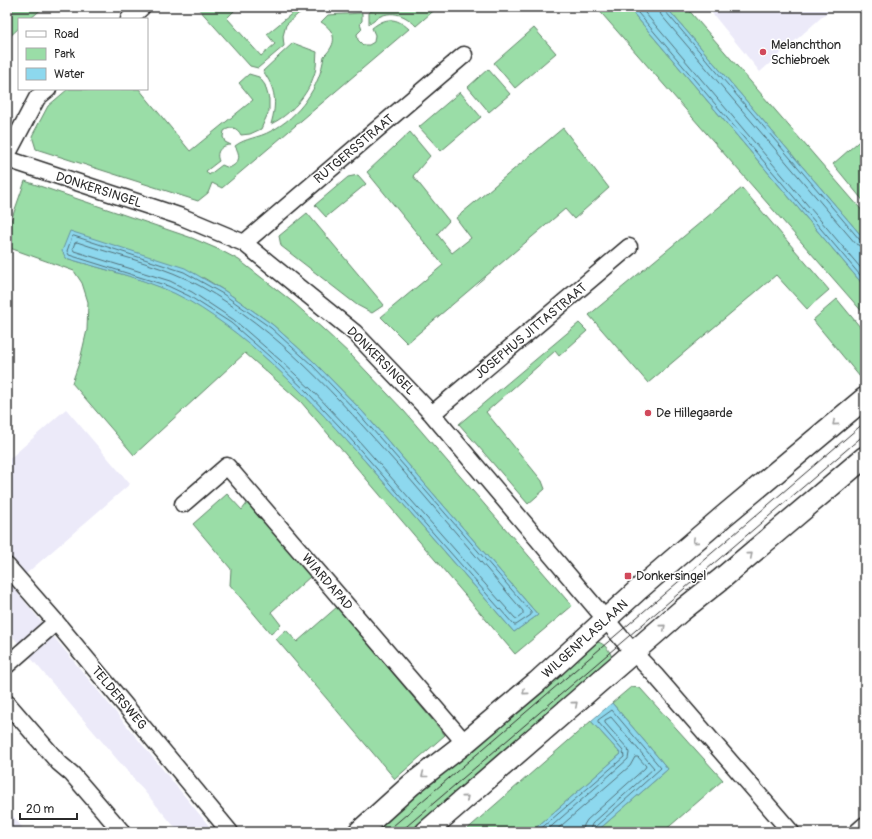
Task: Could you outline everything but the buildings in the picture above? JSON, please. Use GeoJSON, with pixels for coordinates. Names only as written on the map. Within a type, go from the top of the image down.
{"type":"FeatureCollection","features":[{"type":"Feature","properties":{"kind":"street"},"geometry":{"type":"LineString","coordinates":[[129,18],[142,7]]}},
{"type":"Feature","properties":{"kind":"street","name":"RUTGERSSTRAAT"},"geometry":{"type":"LineString","coordinates":[[244,243],[464,55]]}},
{"type":"Feature","properties":{"kind":"street"},"geometry":{"type":"LineString","coordinates":[[7,155],[37,98],[47,90]]}},
{"type":"Feature","properties":{"kind":"street","name":"DONKERSINGEL"},"geometry":{"type":"LineString","coordinates":[[7,159],[182,217],[244,243],[355,333],[432,414],[634,653],[723,752],[791,832]]}},
{"type":"Feature","properties":{"kind":"street","name":"JOSEPHUS JITTASTRAAT"},"geometry":{"type":"LineString","coordinates":[[432,414],[629,247]]}},
{"type":"Feature","properties":{"kind":"street","name":"WILGENPLASLAAN"},"geometry":{"type":"LineString","coordinates":[[359,832],[411,785],[465,743],[537,682],[713,525],[865,398]]}},
{"type":"Feature","properties":{"kind":"street"},"geometry":{"type":"LineString","coordinates":[[426,832],[681,611],[720,580],[865,457]]}},
{"type":"Feature","properties":{"kind":"street","name":"WIARDAPAD"},"geometry":{"type":"LineString","coordinates":[[183,504],[228,466],[465,743]]}},
{"type":"Feature","properties":{"kind":"street","name":"TELDERSWEG"},"geometry":{"type":"LineString","coordinates":[[7,566],[56,622],[230,832]]}},
{"type":"Feature","properties":{"kind":"street"},"geometry":{"type":"LineString","coordinates":[[7,665],[56,622]]}},
{"type":"Feature","properties":{"kind":"street"},"geometry":{"type":"LineString","coordinates":[[7,703],[59,763],[72,774],[122,832]]}},
{"type":"Feature","properties":{"kind":"street"},"geometry":{"type":"LineString","coordinates":[[857,832],[865,825]]}},
{"type":"Feature","properties":{"kind":"shaded area","name":"Melanchthon Schiebroek"},"geometry":{"type":"Polygon","coordinates":[[[707,7],[833,7],[760,72],[707,7]]]}},
{"type":"Feature","properties":{"kind":"shaded area"},"geometry":{"type":"Polygon","coordinates":[[[66,409],[130,484],[12,586],[210,827],[203,832],[179,832],[7,630],[7,461],[66,409]]]}},
{"type":"Feature","properties":{"kind":"shaded area"},"geometry":{"type":"Polygon","coordinates":[[[7,809],[26,832],[7,832],[7,809]]]}},
{"type":"Feature","properties":{"kind":"green space"},"geometry":{"type":"Polygon","coordinates":[[[7,7],[44,7],[31,18],[18,18],[18,29],[7,39],[7,7]]]}},
{"type":"Feature","properties":{"kind":"green space"},"geometry":{"type":"Polygon","coordinates":[[[197,7],[238,7],[227,18],[261,56],[275,44],[267,34],[300,7],[364,7],[309,8],[298,14],[286,25],[283,36],[284,46],[258,68],[250,66],[197,7]]]}},
{"type":"Feature","properties":{"kind":"green space"},"geometry":{"type":"Polygon","coordinates":[[[380,7],[438,7],[416,26],[405,17],[393,14],[381,16],[369,24],[369,12],[380,7]]]}},
{"type":"Feature","properties":{"kind":"green space"},"geometry":{"type":"Polygon","coordinates":[[[596,7],[628,7],[865,287],[865,315],[596,7]]]}},
{"type":"Feature","properties":{"kind":"green space"},"geometry":{"type":"Polygon","coordinates":[[[666,7],[686,7],[865,214],[865,240],[666,7]]]}},
{"type":"Feature","properties":{"kind":"green space"},"geometry":{"type":"Polygon","coordinates":[[[362,13],[362,21],[360,23],[362,29],[357,34],[358,40],[363,45],[369,45],[374,42],[375,35],[372,28],[386,20],[400,22],[409,29],[222,188],[212,183],[208,193],[198,201],[36,149],[32,136],[48,106],[67,90],[140,90],[190,151],[253,100],[239,83],[249,74],[259,77],[265,85],[269,99],[269,111],[261,129],[250,134],[241,135],[238,130],[234,128],[229,128],[224,131],[223,137],[225,142],[231,145],[224,146],[218,152],[219,161],[206,171],[209,175],[222,165],[229,168],[235,164],[239,156],[235,146],[243,141],[266,133],[291,118],[313,90],[322,68],[324,56],[333,43],[330,30],[321,22],[328,15],[362,13]]]}},
{"type":"Feature","properties":{"kind":"green space"},"geometry":{"type":"Polygon","coordinates":[[[534,28],[556,53],[515,88],[494,63],[534,28]]]}},
{"type":"Feature","properties":{"kind":"green space"},"geometry":{"type":"Polygon","coordinates":[[[293,43],[317,52],[315,72],[303,97],[291,110],[271,124],[275,103],[274,96],[271,84],[263,71],[293,43]]]}},
{"type":"Feature","properties":{"kind":"green space"},"geometry":{"type":"Polygon","coordinates":[[[488,69],[510,94],[489,112],[468,87],[488,69]]]}},
{"type":"Feature","properties":{"kind":"green space"},"geometry":{"type":"Polygon","coordinates":[[[460,92],[481,117],[441,151],[419,127],[460,92]]]}},
{"type":"Feature","properties":{"kind":"green space"},"geometry":{"type":"Polygon","coordinates":[[[563,128],[609,188],[574,219],[565,209],[407,343],[381,317],[443,265],[367,172],[410,132],[430,156],[413,176],[449,221],[437,234],[452,253],[471,238],[456,218],[563,128]]]}},
{"type":"Feature","properties":{"kind":"green space"},"geometry":{"type":"Polygon","coordinates":[[[865,136],[865,203],[833,164],[865,136]]]}},
{"type":"Feature","properties":{"kind":"green space"},"geometry":{"type":"Polygon","coordinates":[[[358,175],[366,184],[326,217],[315,205],[348,177],[358,175]]]}},
{"type":"Feature","properties":{"kind":"green space"},"geometry":{"type":"Polygon","coordinates":[[[25,181],[192,238],[239,260],[294,303],[351,355],[404,411],[572,606],[515,654],[301,402],[245,353],[134,455],[72,383],[80,360],[87,330],[88,302],[82,283],[74,271],[7,247],[7,232],[25,181]],[[66,258],[145,281],[175,293],[189,300],[237,334],[283,374],[325,417],[514,632],[538,615],[362,411],[314,362],[273,325],[204,278],[66,258]]]}},
{"type":"Feature","properties":{"kind":"green space"},"geometry":{"type":"Polygon","coordinates":[[[742,188],[829,290],[807,309],[776,275],[648,383],[589,315],[742,188]]]}},
{"type":"Feature","properties":{"kind":"green space"},"geometry":{"type":"Polygon","coordinates":[[[307,213],[384,305],[372,313],[357,305],[281,246],[279,236],[307,213]]]}},
{"type":"Feature","properties":{"kind":"green space"},"geometry":{"type":"Polygon","coordinates":[[[837,299],[865,333],[865,383],[813,320],[837,299]]]}},
{"type":"Feature","properties":{"kind":"green space"},"geometry":{"type":"Polygon","coordinates":[[[579,323],[587,331],[559,356],[555,351],[486,412],[542,481],[545,489],[528,504],[459,424],[579,323]]]}},
{"type":"Feature","properties":{"kind":"green space"},"geometry":{"type":"Polygon","coordinates":[[[227,494],[242,510],[248,502],[311,576],[271,612],[281,625],[271,634],[230,585],[231,569],[193,524],[227,494]]]}},
{"type":"Feature","properties":{"kind":"green space"},"geometry":{"type":"Polygon","coordinates":[[[337,607],[445,735],[395,779],[276,639],[286,630],[297,642],[337,607]]]}},
{"type":"Feature","properties":{"kind":"green space"},"geometry":{"type":"Polygon","coordinates":[[[598,642],[607,648],[612,658],[418,832],[371,832],[591,643],[598,642]]]}},
{"type":"Feature","properties":{"kind":"green space"},"geometry":{"type":"Polygon","coordinates":[[[631,687],[640,688],[723,780],[663,832],[596,832],[668,769],[612,703],[631,687]]]}},
{"type":"Feature","properties":{"kind":"green space"},"geometry":{"type":"Polygon","coordinates":[[[591,721],[621,754],[531,832],[464,832],[591,721]]]}},
{"type":"Feature","properties":{"kind":"water"},"geometry":{"type":"Polygon","coordinates":[[[628,7],[666,7],[865,240],[865,287],[628,7]]]}},
{"type":"Feature","properties":{"kind":"water"},"geometry":{"type":"Polygon","coordinates":[[[70,231],[185,268],[225,291],[273,325],[314,362],[362,411],[538,615],[514,632],[346,439],[283,374],[260,353],[213,316],[175,294],[145,281],[66,258],[62,251],[70,231]]]}},
{"type":"Feature","properties":{"kind":"water"},"geometry":{"type":"Polygon","coordinates":[[[612,703],[668,769],[596,832],[531,832],[621,754],[591,721],[612,703]]]}},
{"type":"Feature","properties":{"kind":"tram line"},"geometry":{"type":"LineString","coordinates":[[386,832],[865,422]]}},
{"type":"Feature","properties":{"kind":"tram line"},"geometry":{"type":"LineString","coordinates":[[400,832],[865,434]]}},
{"type":"Feature","properties":{"kind":"place","name":"Melanchthon Schiebroek"},"geometry":{"type":"Point","coordinates":[763,52]}},
{"type":"Feature","properties":{"kind":"place","name":"De Hillegaarde"},"geometry":{"type":"Point","coordinates":[648,413]}},
{"type":"Feature","properties":{"kind":"place","name":"Donkersingel"},"geometry":{"type":"Point","coordinates":[628,576]}}]}
